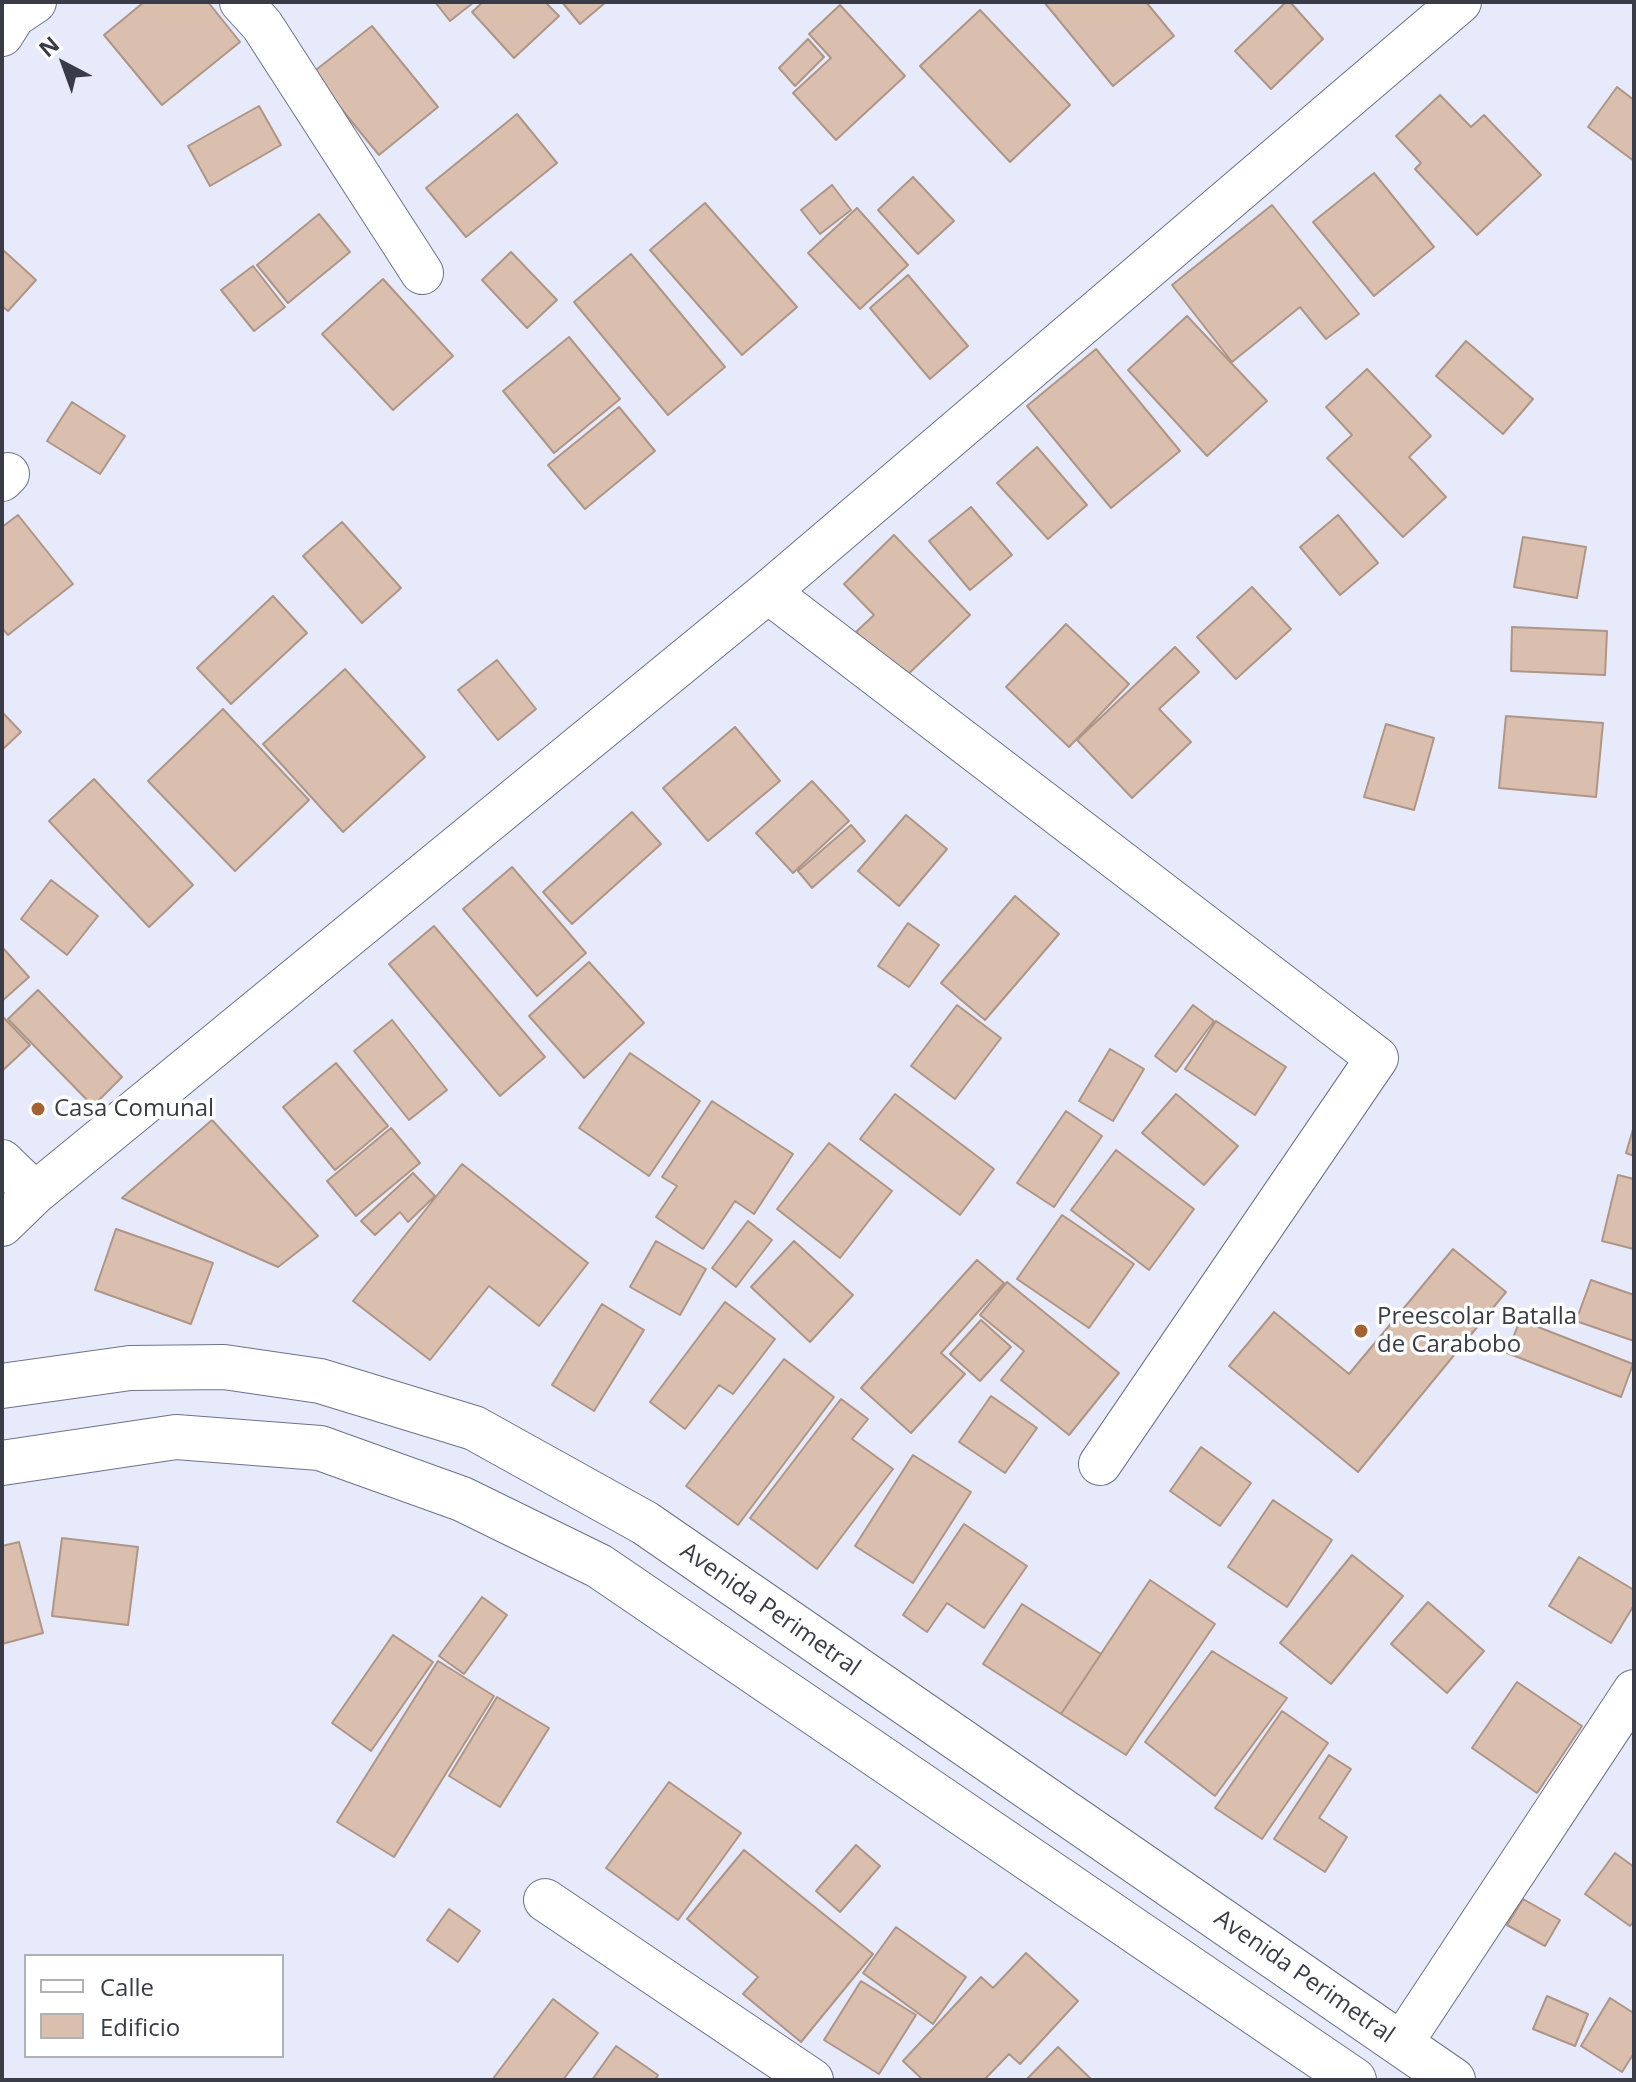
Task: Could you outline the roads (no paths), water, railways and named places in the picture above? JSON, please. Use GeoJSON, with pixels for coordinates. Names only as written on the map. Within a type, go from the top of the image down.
{"type":"FeatureCollection","features":[{"type":"Feature","properties":{"kind":"main road","name":"Avenida Perimetral"},"geometry":{"type":"LineString","coordinates":[[2,1386],[130,1368],[224,1367],[320,1381],[474,1428],[645,1523],[1453,2080]]}},
{"type":"Feature","properties":{"kind":"main road"},"geometry":{"type":"LineString","coordinates":[[2,1463],[176,1437],[320,1448],[462,1499],[599,1566],[1354,2080]]}},
{"type":"Feature","properties":{"kind":"street"},"geometry":{"type":"LineString","coordinates":[[2,35],[14,16],[35,2]]}},
{"type":"Feature","properties":{"kind":"street"},"geometry":{"type":"LineString","coordinates":[[241,2],[262,25],[422,273]]}},
{"type":"Feature","properties":{"kind":"street"},"geometry":{"type":"LineString","coordinates":[[2,1225],[35,1193],[768,592],[1460,2]]}},
{"type":"Feature","properties":{"kind":"street"},"geometry":{"type":"LineString","coordinates":[[768,592],[1377,1058],[1100,1464]]}},
{"type":"Feature","properties":{"kind":"street"},"geometry":{"type":"LineString","coordinates":[[2,1161],[35,1193]]}},
{"type":"Feature","properties":{"kind":"street"},"geometry":{"type":"LineString","coordinates":[[1401,2044],[1634,1691]]}},
{"type":"Feature","properties":{"kind":"street"},"geometry":{"type":"LineString","coordinates":[[545,1900],[812,2080]]}},
{"type":"Feature","properties":{"kind":"place","name":"Casa Comunal"},"geometry":{"type":"Point","coordinates":[38,1109]}},
{"type":"Feature","properties":{"kind":"place","name":"Preescolar Batalla de Carabobo"},"geometry":{"type":"Point","coordinates":[1361,1331]}}]}
